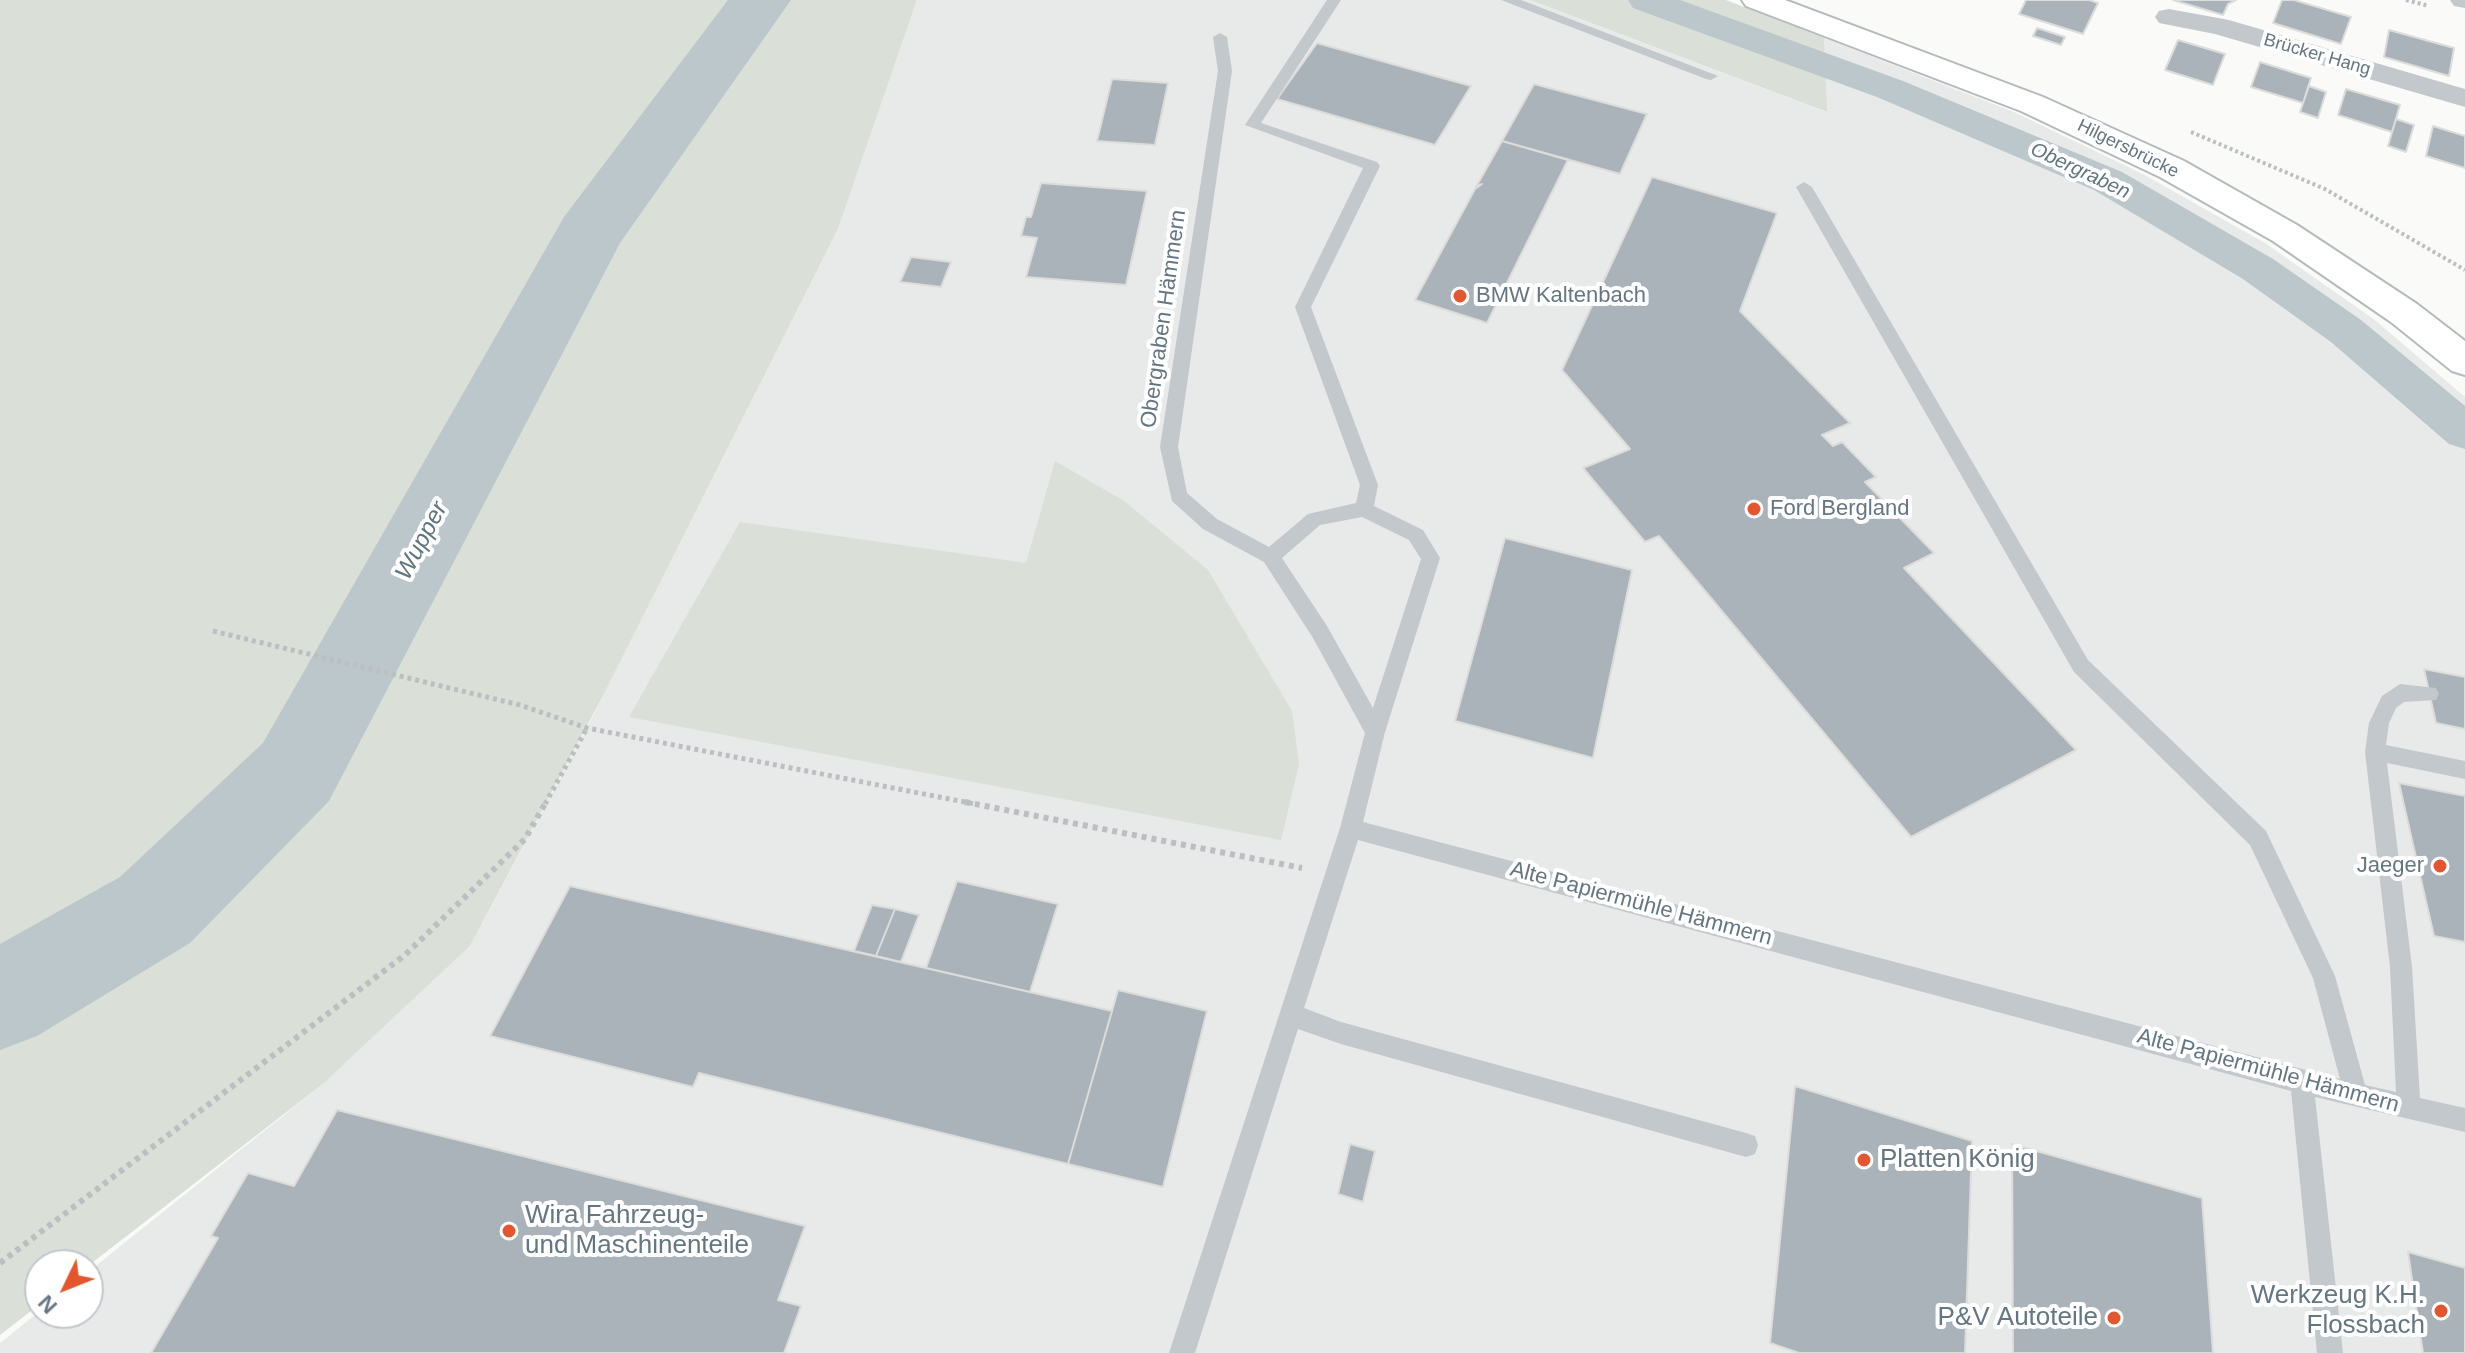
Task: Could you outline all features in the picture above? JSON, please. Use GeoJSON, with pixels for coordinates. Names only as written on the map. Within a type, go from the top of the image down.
{"type":"FeatureCollection","features":[{"type":"Feature","properties":{"kind":"main road","name":"Hilgersbrücke"},"geometry":{"type":"LineString","coordinates":[[1757,0],[2032,104],[2172,169],[2285,233],[2404,313],[2465,361]]}},
{"type":"Feature","properties":{"kind":"street","name":"Brücker Hang"},"geometry":{"type":"LineString","coordinates":[[2169,17],[2219,26],[2465,98]]}},
{"type":"Feature","properties":{"kind":"lane"},"geometry":{"type":"LineString","coordinates":[[1334,0],[1252,125],[1372,166],[1303,307],[1369,485],[1364,509]]}},
{"type":"Feature","properties":{"kind":"lane"},"geometry":{"type":"LineString","coordinates":[[1508,0],[1711,76]]}},
{"type":"Feature","properties":{"kind":"lane","name":"Obergraben Hämmern"},"geometry":{"type":"LineString","coordinates":[[1220,37],[1225,71],[1169,447],[1178,496],[1210,524],[1271,557],[1320,632],[1375,732]]}},
{"type":"Feature","properties":{"kind":"lane"},"geometry":{"type":"LineString","coordinates":[[1804,187],[2081,666],[2258,838],[2324,976],[2355,1092]]}},
{"type":"Feature","properties":{"kind":"lane"},"geometry":{"type":"LineString","coordinates":[[1182,1353],[1337,875],[1375,732],[1431,558],[1416,535],[1364,509],[1315,519],[1271,557]]}},
{"type":"Feature","properties":{"kind":"lane"},"geometry":{"type":"LineString","coordinates":[[2409,1108],[2401,967],[2375,752],[2379,723],[2389,702],[2400,693],[2429,694]]}},
{"type":"Feature","properties":{"kind":"lane"},"geometry":{"type":"LineString","coordinates":[[2375,752],[2465,770]]}},
{"type":"Feature","properties":{"kind":"lane","name":"Alte Papiermühle Hämmern"},"geometry":{"type":"LineString","coordinates":[[1351,828],[2302,1082],[2465,1120]]}},
{"type":"Feature","properties":{"kind":"lane"},"geometry":{"type":"LineString","coordinates":[[1292,1015],[1341,1033],[1746,1145]]}},
{"type":"Feature","properties":{"kind":"lane"},"geometry":{"type":"LineString","coordinates":[[2302,1082],[2330,1353]]}},
{"type":"Feature","properties":{"kind":"path"},"geometry":{"type":"LineString","coordinates":[[213,631],[505,701],[587,728],[1337,875]]}},
{"type":"Feature","properties":{"kind":"path"},"geometry":{"type":"LineString","coordinates":[[0,1263],[405,955],[525,839],[587,728]]}},
{"type":"Feature","properties":{"kind":"shaded area"},"geometry":{"type":"Polygon","coordinates":[[[0,0],[917,0],[838,229],[604,694],[470,946],[324,1083],[104,1254],[104,1249],[24,1249],[24,1316],[0,1335],[0,0]]]}},
{"type":"Feature","properties":{"kind":"shaded area"},"geometry":{"type":"Polygon","coordinates":[[[917,0],[1530,0],[1826,112],[1824,38],[2014,112],[2143,174],[2265,243],[2375,320],[2465,397],[2465,1353],[0,1353],[0,1343],[24,1324],[24,1329],[104,1329],[104,1259],[324,1083],[470,946],[587,728],[838,229],[917,0]]]}},
{"type":"Feature","properties":{"kind":"shaded area"},"geometry":{"type":"Polygon","coordinates":[[[1530,0],[1726,0],[1824,38],[1827,112],[1530,0]]]}},
{"type":"Feature","properties":{"kind":"shaded area"},"geometry":{"type":"Polygon","coordinates":[[[1055,461],[1124,501],[1208,570],[1292,711],[1299,764],[1281,840],[629,717],[740,522],[1026,563],[1055,461]]]}},
{"type":"Feature","properties":{"kind":"building"},"geometry":{"type":"Polygon","coordinates":[[[2026,0],[2089,0],[2098,3],[2083,34],[2019,14],[2026,0]]]}},
{"type":"Feature","properties":{"kind":"building"},"geometry":{"type":"Polygon","coordinates":[[[2173,0],[2236,0],[2228,4],[2223,15],[2173,0]]]}},
{"type":"Feature","properties":{"kind":"building"},"geometry":{"type":"Polygon","coordinates":[[[2282,0],[2294,0],[2351,17],[2341,44],[2273,23],[2282,0]]]}},
{"type":"Feature","properties":{"kind":"building"},"geometry":{"type":"Polygon","coordinates":[[[2037,28],[2065,37],[2061,45],[2033,36],[2037,28]]]}},
{"type":"Feature","properties":{"kind":"building"},"geometry":{"type":"Polygon","coordinates":[[[2389,30],[2454,48],[2449,76],[2384,57],[2389,30]]]}},
{"type":"Feature","properties":{"kind":"building"},"geometry":{"type":"Polygon","coordinates":[[[2178,40],[2225,54],[2213,85],[2165,70],[2178,40]]]}},
{"type":"Feature","properties":{"kind":"building"},"geometry":{"type":"Polygon","coordinates":[[[1317,43],[1471,86],[1435,145],[1277,99],[1317,43]]]}},
{"type":"Feature","properties":{"kind":"building"},"geometry":{"type":"Polygon","coordinates":[[[2260,62],[2311,78],[2303,103],[2251,87],[2260,62]]]}},
{"type":"Feature","properties":{"kind":"building"},"geometry":{"type":"Polygon","coordinates":[[[1112,79],[1168,83],[1155,145],[1097,141],[1112,79]]]}},
{"type":"Feature","properties":{"kind":"building"},"geometry":{"type":"Polygon","coordinates":[[[1534,84],[1647,114],[1620,174],[1502,141],[1534,84]]]}},
{"type":"Feature","properties":{"kind":"building"},"geometry":{"type":"Polygon","coordinates":[[[2309,86],[2326,92],[2318,118],[2300,112],[2309,86]]]}},
{"type":"Feature","properties":{"kind":"building"},"geometry":{"type":"Polygon","coordinates":[[[2346,89],[2400,105],[2392,132],[2338,115],[2346,89]]]}},
{"type":"Feature","properties":{"kind":"building"},"geometry":{"type":"Polygon","coordinates":[[[2396,119],[2414,125],[2406,152],[2388,146],[2396,119]]]}},
{"type":"Feature","properties":{"kind":"building"},"geometry":{"type":"Polygon","coordinates":[[[2433,126],[2465,136],[2465,168],[2426,156],[2433,126]]]}},
{"type":"Feature","properties":{"kind":"building"},"geometry":{"type":"Polygon","coordinates":[[[1502,141],[1568,160],[1487,323],[1415,300],[1475,189],[1482,184],[1476,187],[1502,141]]]}},
{"type":"Feature","properties":{"kind":"building","name":"Ford Bergland"},"geometry":{"type":"Polygon","coordinates":[[[1652,177],[1777,213],[1740,311],[1850,423],[1822,435],[1833,446],[1842,442],[1876,477],[1865,482],[1934,553],[1904,568],[2076,750],[1911,837],[1659,536],[1645,542],[1583,468],[1630,449],[1562,370],[1652,177]]]}},
{"type":"Feature","properties":{"kind":"building"},"geometry":{"type":"Polygon","coordinates":[[[1041,183],[1147,191],[1126,285],[1026,277],[1037,238],[1021,236],[1026,217],[1031,217],[1041,183]]]}},
{"type":"Feature","properties":{"kind":"building"},"geometry":{"type":"Polygon","coordinates":[[[911,257],[951,262],[941,287],[900,282],[911,257]]]}},
{"type":"Feature","properties":{"kind":"building"},"geometry":{"type":"Polygon","coordinates":[[[1505,538],[1632,570],[1593,758],[1455,721],[1505,538]]]}},
{"type":"Feature","properties":{"kind":"building"},"geometry":{"type":"Polygon","coordinates":[[[2424,669],[2465,677],[2465,729],[2436,723],[2424,669]]]}},
{"type":"Feature","properties":{"kind":"building"},"geometry":{"type":"Polygon","coordinates":[[[2399,783],[2465,796],[2465,942],[2434,936],[2399,783]]]}},
{"type":"Feature","properties":{"kind":"building"},"geometry":{"type":"Polygon","coordinates":[[[957,881],[1058,904],[1030,992],[926,968],[957,881]]]}},
{"type":"Feature","properties":{"kind":"building"},"geometry":{"type":"Polygon","coordinates":[[[570,886],[1112,1011],[1068,1164],[699,1073],[693,1087],[490,1036],[570,886]]]}},
{"type":"Feature","properties":{"kind":"building"},"geometry":{"type":"Polygon","coordinates":[[[872,905],[895,909],[876,956],[854,951],[872,905]]]}},
{"type":"Feature","properties":{"kind":"building"},"geometry":{"type":"Polygon","coordinates":[[[895,909],[919,915],[901,962],[876,956],[895,909]]]}},
{"type":"Feature","properties":{"kind":"building"},"geometry":{"type":"Polygon","coordinates":[[[1118,990],[1207,1011],[1163,1187],[1068,1164],[1118,990]]]}},
{"type":"Feature","properties":{"kind":"building"},"geometry":{"type":"Polygon","coordinates":[[[1795,1086],[1972,1141],[1965,1353],[1799,1353],[1770,1343],[1795,1086]]]}},
{"type":"Feature","properties":{"kind":"building","name":"Wira Fahrzeug- und Maschinenteile"},"geometry":{"type":"Polygon","coordinates":[[[337,1110],[805,1226],[778,1300],[801,1306],[784,1353],[151,1353],[218,1238],[211,1236],[248,1173],[294,1186],[337,1110]]]}},
{"type":"Feature","properties":{"kind":"building"},"geometry":{"type":"Polygon","coordinates":[[[1350,1144],[1375,1151],[1363,1202],[1338,1194],[1350,1144]]]}},
{"type":"Feature","properties":{"kind":"building"},"geometry":{"type":"Polygon","coordinates":[[[2012,1144],[2202,1198],[2213,1353],[2013,1353],[2012,1144]]]}},
{"type":"Feature","properties":{"kind":"building","name":"Werkzeug K.H. Flossbach"},"geometry":{"type":"Polygon","coordinates":[[[2408,1252],[2465,1268],[2465,1353],[2423,1353],[2408,1252]]]}},
{"type":"Feature","properties":{"kind":"waterway","name":"Wupper"},"geometry":{"type":"LineString","coordinates":[[0,1000],[155,910],[296,772],[589,234],[760,0]]}},
{"type":"Feature","properties":{"kind":"waterway","name":"Obergraben"},"geometry":{"type":"LineString","coordinates":[[1646,0],[1890,89],[2108,181],[2258,269],[2346,331],[2465,432]]}},
{"type":"Feature","properties":{"kind":"place","name":"BMW Kaltenbach"},"geometry":{"type":"Point","coordinates":[1460,296]}},
{"type":"Feature","properties":{"kind":"place","name":"Ford Bergland"},"geometry":{"type":"Point","coordinates":[1754,509]}},
{"type":"Feature","properties":{"kind":"place","name":"Jaeger"},"geometry":{"type":"Point","coordinates":[2440,866]}},
{"type":"Feature","properties":{"kind":"place","name":"Platten König"},"geometry":{"type":"Point","coordinates":[1864,1160]}},
{"type":"Feature","properties":{"kind":"place","name":"Wira Fahrzeug- und Maschinenteile"},"geometry":{"type":"Point","coordinates":[509,1231]}},
{"type":"Feature","properties":{"kind":"place","name":"Werkzeug K.H. Flossbach"},"geometry":{"type":"Point","coordinates":[2441,1311]}},
{"type":"Feature","properties":{"kind":"place","name":"P&V Autoteile"},"geometry":{"type":"Point","coordinates":[2114,1318]}}]}
